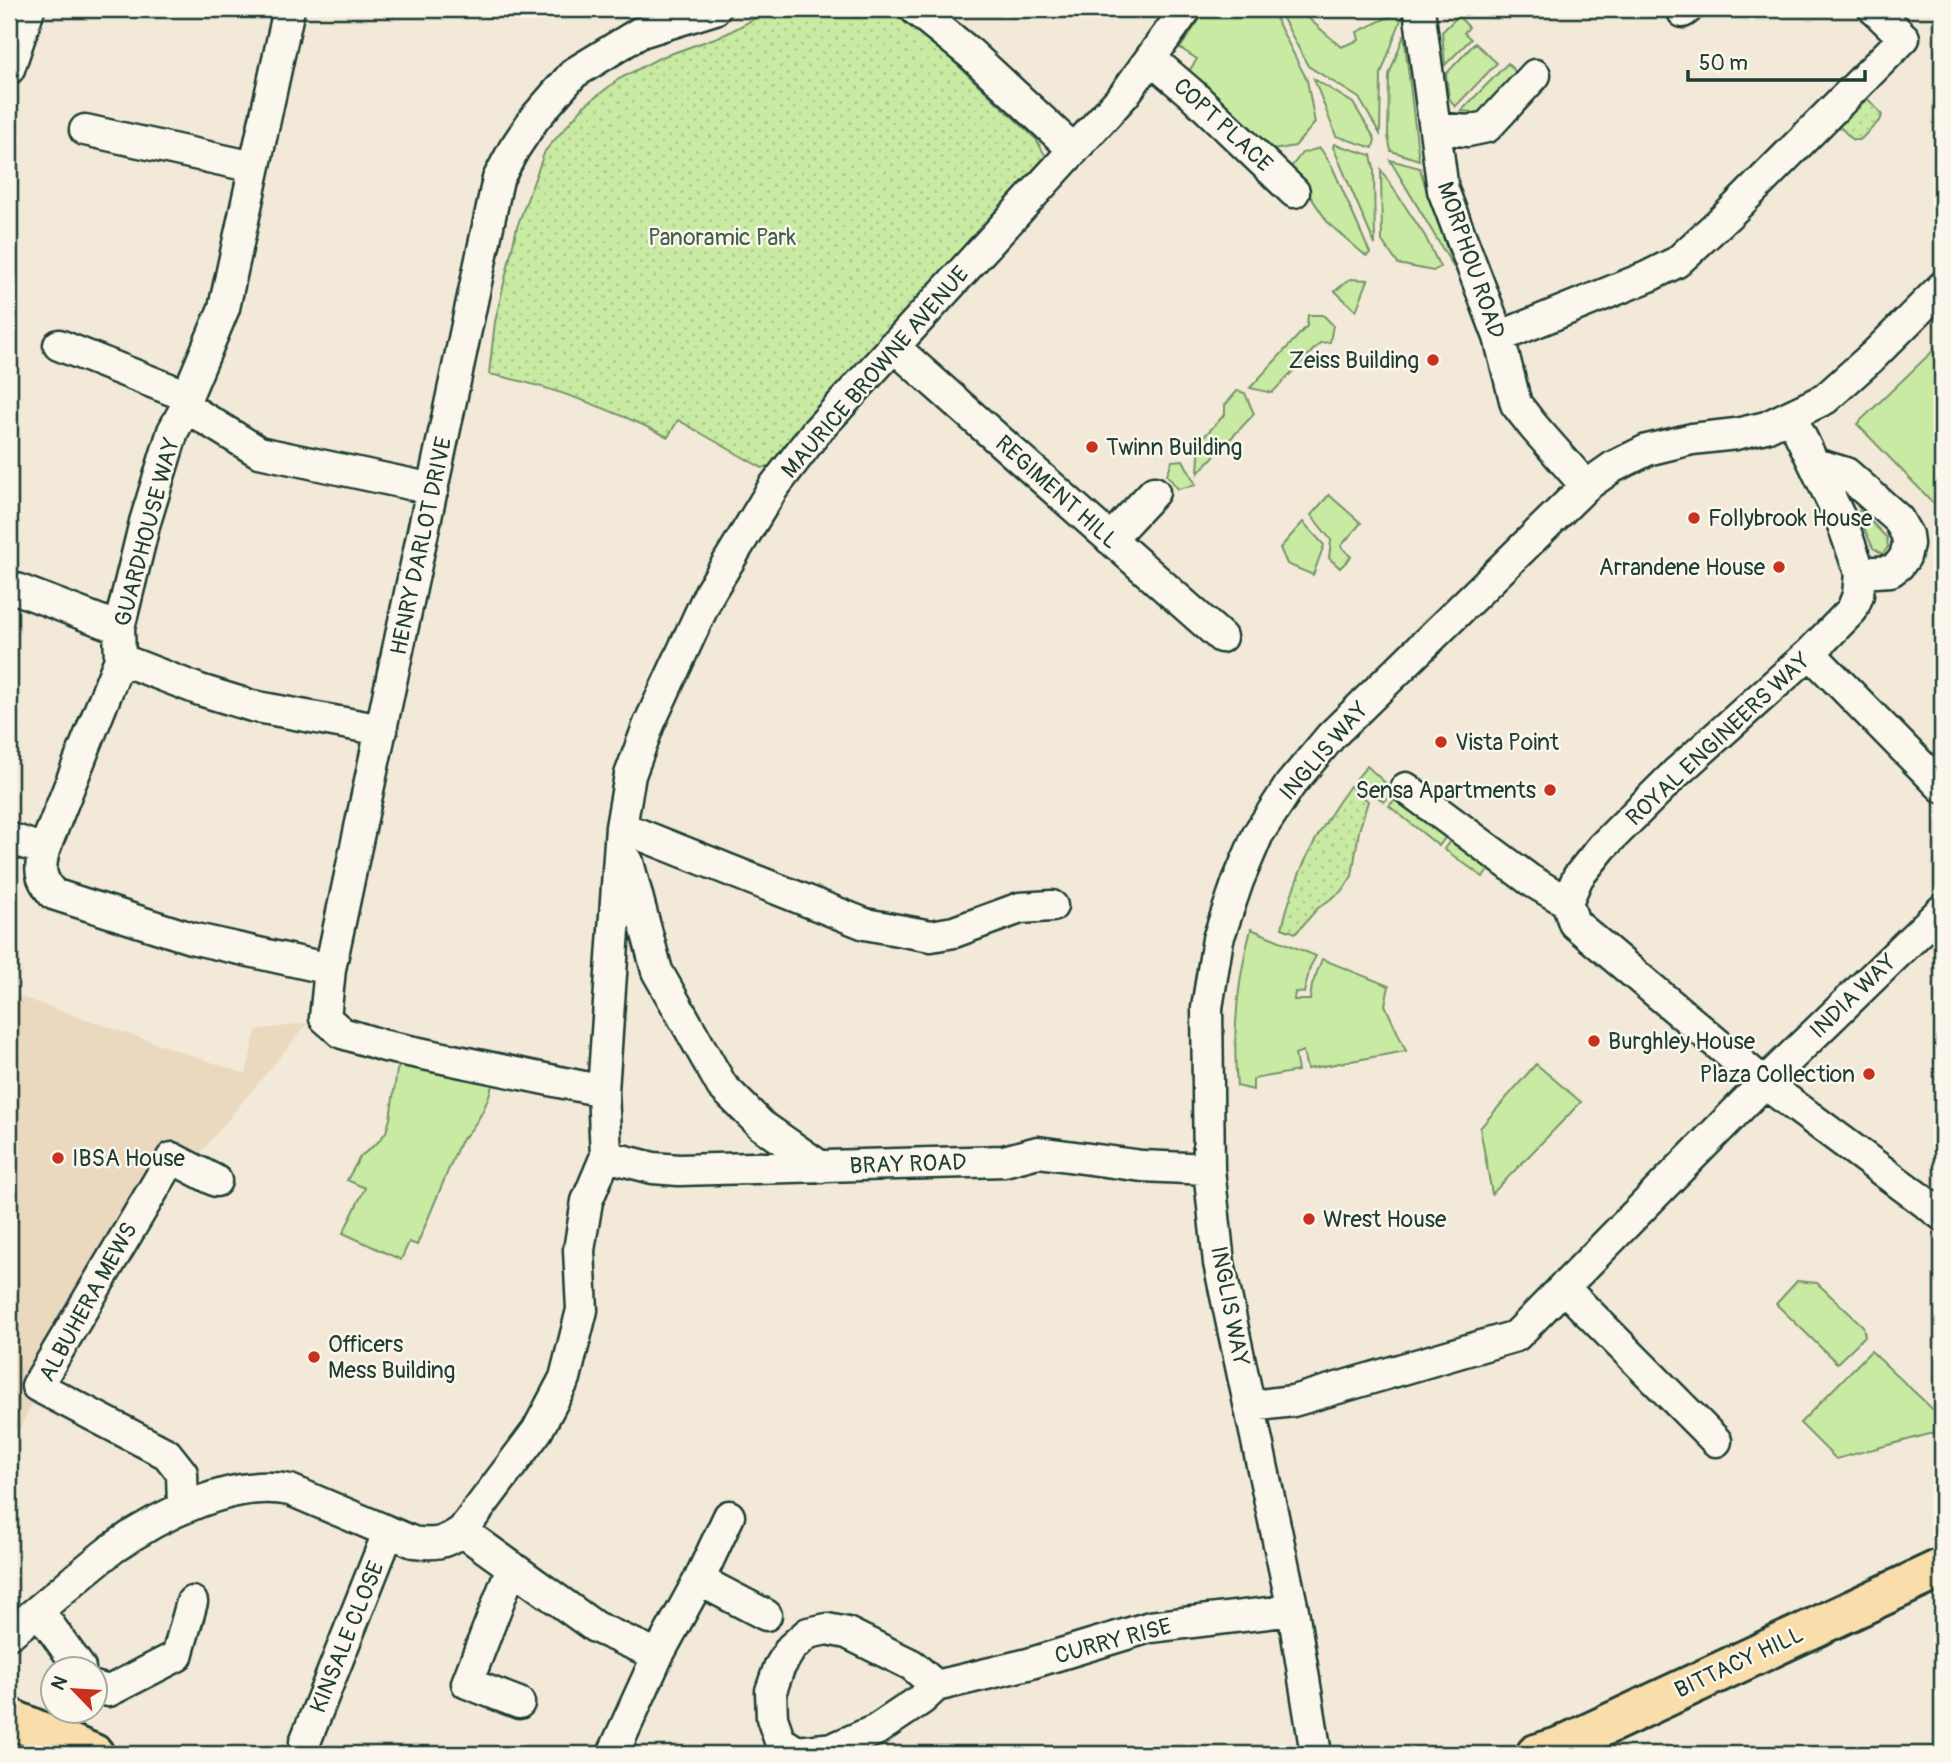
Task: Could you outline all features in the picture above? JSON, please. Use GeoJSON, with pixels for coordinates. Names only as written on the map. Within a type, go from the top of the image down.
{"type":"FeatureCollection","features":[{"type":"Feature","properties":{"kind":"main road","name":"BITTACY HILL"},"geometry":{"type":"LineString","coordinates":[[1552,1752],[1942,1568]]}},
{"type":"Feature","properties":{"kind":"main road"},"geometry":{"type":"LineString","coordinates":[[9,1718],[94,1754]]}},
{"type":"Feature","properties":{"kind":"street"},"geometry":{"type":"LineString","coordinates":[[9,69],[29,9]]}},
{"type":"Feature","properties":{"kind":"street","name":"GUARDHOUSE WAY"},"geometry":{"type":"LineString","coordinates":[[289,9],[223,308],[173,431],[145,522],[119,628],[120,659],[44,850],[41,865],[42,881],[53,894],[191,938],[330,969]]}},
{"type":"Feature","properties":{"kind":"street","name":"HENRY DARLOT DRIVE"},"geometry":{"type":"LineString","coordinates":[[603,1091],[384,1046],[342,1033],[325,1018],[330,969],[498,179],[534,119],[574,73],[641,33],[715,9]]}},
{"type":"Feature","properties":{"kind":"street"},"geometry":{"type":"LineString","coordinates":[[915,9],[971,54],[1074,150]]}},
{"type":"Feature","properties":{"kind":"street","name":"MAURICE BROWNE AVENUE"},"geometry":{"type":"LineString","coordinates":[[621,827],[630,775],[649,724],[710,592],[788,467],[893,346],[1124,95],[1186,9]]}},
{"type":"Feature","properties":{"kind":"street","name":"MORPHOU ROAD"},"geometry":{"type":"LineString","coordinates":[[1419,9],[1443,190],[1499,337],[1517,404],[1586,486]]}},
{"type":"Feature","properties":{"kind":"street"},"geometry":{"type":"LineString","coordinates":[[1499,337],[1647,277],[1677,262],[1731,212],[1904,38],[1874,9]]}},
{"type":"Feature","properties":{"kind":"street","name":"COPT PLACE"},"geometry":{"type":"LineString","coordinates":[[1151,59],[1193,95],[1294,192]]}},
{"type":"Feature","properties":{"kind":"street"},"geometry":{"type":"LineString","coordinates":[[1435,128],[1468,131],[1487,127],[1535,75]]}},
{"type":"Feature","properties":{"kind":"street"},"geometry":{"type":"LineString","coordinates":[[85,130],[254,167]]}},
{"type":"Feature","properties":{"kind":"street","name":"INGLIS WAY"},"geometry":{"type":"LineString","coordinates":[[1316,1754],[1293,1610],[1219,1263],[1209,1169],[1207,1008],[1219,939],[1238,881],[1258,834],[1290,785],[1331,736],[1586,486],[1613,467],[1647,450],[1692,439],[1736,434],[1766,427],[1825,399],[1873,356],[1942,287]]}},
{"type":"Feature","properties":{"kind":"street"},"geometry":{"type":"LineString","coordinates":[[59,345],[187,402],[259,452],[433,489]]}},
{"type":"Feature","properties":{"kind":"street","name":"REGIMENT HILL"},"geometry":{"type":"LineString","coordinates":[[893,346],[1221,637]]}},
{"type":"Feature","properties":{"kind":"street"},"geometry":{"type":"LineString","coordinates":[[1791,416],[1842,522],[1860,573],[1891,572],[1905,557],[1908,544],[1907,535],[1898,519],[1846,473],[1816,464]]}},
{"type":"Feature","properties":{"kind":"street"},"geometry":{"type":"LineString","coordinates":[[1110,539],[1154,492]]}},
{"type":"Feature","properties":{"kind":"street","name":"ROYAL ENGINEERS WAY"},"geometry":{"type":"LineString","coordinates":[[1567,902],[1578,877],[1602,847],[1675,774],[1810,653],[1852,610],[1858,595],[1860,573]]}},
{"type":"Feature","properties":{"kind":"street"},"geometry":{"type":"LineString","coordinates":[[9,586],[119,628]]}},
{"type":"Feature","properties":{"kind":"street"},"geometry":{"type":"LineString","coordinates":[[1810,653],[1942,787]]}},
{"type":"Feature","properties":{"kind":"street"},"geometry":{"type":"LineString","coordinates":[[120,659],[200,690],[252,706],[382,730]]}},
{"type":"Feature","properties":{"kind":"street"},"geometry":{"type":"LineString","coordinates":[[1406,788],[1530,880],[1567,902],[1574,923],[1764,1083],[1942,1215]]}},
{"type":"Feature","properties":{"kind":"street"},"geometry":{"type":"LineString","coordinates":[[621,827],[864,924],[931,936],[954,932],[1020,908],[1052,906]]}},
{"type":"Feature","properties":{"kind":"street"},"geometry":{"type":"LineString","coordinates":[[9,1634],[113,1548],[183,1507],[242,1490],[272,1486],[311,1499],[412,1542],[433,1545],[446,1542],[462,1531],[537,1431],[565,1378],[582,1310],[579,1250],[587,1201],[606,1156],[603,1091],[621,827]]}},
{"type":"Feature","properties":{"kind":"street"},"geometry":{"type":"LineString","coordinates":[[621,827],[630,874],[657,971],[722,1086],[761,1125],[821,1167]]}},
{"type":"Feature","properties":{"kind":"street"},"geometry":{"type":"LineString","coordinates":[[9,838],[44,850]]}},
{"type":"Feature","properties":{"kind":"street","name":"INDIA WAY"},"geometry":{"type":"LineString","coordinates":[[1251,1406],[1293,1401],[1516,1336],[1764,1083],[1942,910]]}},
{"type":"Feature","properties":{"kind":"street","name":"BRAY ROAD"},"geometry":{"type":"LineString","coordinates":[[606,1156],[653,1168],[679,1170],[1004,1161],[1038,1152],[1142,1166],[1209,1169]]}},
{"type":"Feature","properties":{"kind":"street","name":"ALBUHERA MEWS"},"geometry":{"type":"LineString","coordinates":[[183,1507],[182,1473],[167,1454],[37,1386],[172,1158],[216,1181]]}},
{"type":"Feature","properties":{"kind":"street"},"geometry":{"type":"LineString","coordinates":[[1563,1287],[1716,1441]]}},
{"type":"Feature","properties":{"kind":"street"},"geometry":{"type":"LineString","coordinates":[[613,1754],[658,1655],[699,1580],[729,1516]]}},
{"type":"Feature","properties":{"kind":"street"},"geometry":{"type":"LineString","coordinates":[[462,1531],[595,1628],[658,1655]]}},
{"type":"Feature","properties":{"kind":"street","name":"KINSALE CLOSE"},"geometry":{"type":"LineString","coordinates":[[305,1742],[388,1533]]}},
{"type":"Feature","properties":{"kind":"street"},"geometry":{"type":"LineString","coordinates":[[512,1567],[467,1683],[519,1703]]}},
{"type":"Feature","properties":{"kind":"street"},"geometry":{"type":"LineString","coordinates":[[699,1580],[766,1615]]}},
{"type":"Feature","properties":{"kind":"street"},"geometry":{"type":"LineString","coordinates":[[108,1691],[177,1656],[192,1602]]}},
{"type":"Feature","properties":{"kind":"street","name":"CURRY RISE"},"geometry":{"type":"LineString","coordinates":[[936,1686],[912,1665],[847,1633],[827,1629],[808,1633],[791,1648],[779,1668],[771,1691],[772,1718],[780,1741],[797,1752],[834,1748],[876,1730],[922,1699],[936,1686],[1028,1664],[1150,1627],[1293,1610]]}},
{"type":"Feature","properties":{"kind":"street"},"geometry":{"type":"LineString","coordinates":[[39,1611],[70,1654]]}},
{"type":"Feature","properties":{"kind":"shaded area"},"geometry":{"type":"Polygon","coordinates":[[[9,993],[246,1074],[256,1030],[308,1023],[89,1287],[9,1451],[9,993]]]}},
{"type":"Feature","properties":{"kind":"green space","name":"Panoramic Park"},"geometry":{"type":"Polygon","coordinates":[[[764,9],[898,9],[1036,139],[1049,162],[775,464],[762,468],[678,420],[668,437],[580,400],[489,374],[495,322],[517,227],[545,151],[584,106],[619,79],[659,58],[726,34],[754,19],[764,9]]]}},
{"type":"Feature","properties":{"kind":"green space"},"geometry":{"type":"Polygon","coordinates":[[[1207,9],[1269,9],[1273,13],[1307,80],[1315,123],[1295,146],[1268,151],[1187,74],[1197,59],[1180,48],[1207,9]]]}},
{"type":"Feature","properties":{"kind":"green space"},"geometry":{"type":"Polygon","coordinates":[[[1278,9],[1304,9],[1307,17],[1341,47],[1359,40],[1357,32],[1401,11],[1402,17],[1381,74],[1380,134],[1359,98],[1308,66],[1278,9]]]}},
{"type":"Feature","properties":{"kind":"green space"},"geometry":{"type":"Polygon","coordinates":[[[1458,16],[1469,27],[1464,33],[1471,39],[1445,65],[1442,32],[1458,16]]]}},
{"type":"Feature","properties":{"kind":"green space"},"geometry":{"type":"Polygon","coordinates":[[[1404,35],[1419,160],[1391,151],[1388,136],[1389,75],[1404,35]]]}},
{"type":"Feature","properties":{"kind":"green space"},"geometry":{"type":"Polygon","coordinates":[[[1475,43],[1497,63],[1455,107],[1449,98],[1446,74],[1475,43]]]}},
{"type":"Feature","properties":{"kind":"green space"},"geometry":{"type":"Polygon","coordinates":[[[1508,63],[1515,71],[1514,77],[1481,114],[1471,117],[1471,112],[1461,111],[1508,63]]]}},
{"type":"Feature","properties":{"kind":"green space"},"geometry":{"type":"Polygon","coordinates":[[[1314,79],[1353,103],[1375,139],[1373,148],[1336,136],[1314,79]]]}},
{"type":"Feature","properties":{"kind":"green space"},"geometry":{"type":"Polygon","coordinates":[[[1864,95],[1882,114],[1881,119],[1860,140],[1853,140],[1836,123],[1864,95]]]}},
{"type":"Feature","properties":{"kind":"green space"},"geometry":{"type":"Polygon","coordinates":[[[1334,144],[1371,155],[1374,168],[1375,245],[1333,147],[1334,144]]]}},
{"type":"Feature","properties":{"kind":"green space"},"geometry":{"type":"Polygon","coordinates":[[[1320,148],[1332,166],[1370,253],[1366,256],[1329,224],[1306,190],[1288,171],[1302,153],[1320,148]]]}},
{"type":"Feature","properties":{"kind":"green space"},"geometry":{"type":"Polygon","coordinates":[[[1390,160],[1420,168],[1454,268],[1390,160]]]}},
{"type":"Feature","properties":{"kind":"green space"},"geometry":{"type":"Polygon","coordinates":[[[1381,170],[1425,236],[1440,267],[1433,271],[1398,264],[1382,241],[1381,170]]]}},
{"type":"Feature","properties":{"kind":"green space"},"geometry":{"type":"Polygon","coordinates":[[[1350,279],[1368,280],[1356,311],[1335,291],[1350,279]]]}},
{"type":"Feature","properties":{"kind":"green space"},"geometry":{"type":"Polygon","coordinates":[[[1308,315],[1323,315],[1333,325],[1330,342],[1320,343],[1272,393],[1250,388],[1307,326],[1308,315]]]}},
{"type":"Feature","properties":{"kind":"green space"},"geometry":{"type":"Polygon","coordinates":[[[1942,342],[1942,512],[1857,424],[1942,342]]]}},
{"type":"Feature","properties":{"kind":"green space"},"geometry":{"type":"Polygon","coordinates":[[[1237,391],[1245,393],[1254,414],[1198,473],[1200,441],[1225,414],[1225,405],[1237,391]]]}},
{"type":"Feature","properties":{"kind":"green space"},"geometry":{"type":"Polygon","coordinates":[[[1183,460],[1196,485],[1178,489],[1167,475],[1172,461],[1183,460]]]}},
{"type":"Feature","properties":{"kind":"green space"},"geometry":{"type":"Polygon","coordinates":[[[1329,495],[1361,523],[1341,546],[1351,557],[1340,568],[1329,558],[1331,540],[1311,515],[1329,495]]]}},
{"type":"Feature","properties":{"kind":"green space"},"geometry":{"type":"Polygon","coordinates":[[[1860,510],[1887,538],[1888,547],[1883,554],[1873,548],[1857,513],[1860,510]]]}},
{"type":"Feature","properties":{"kind":"green space"},"geometry":{"type":"Polygon","coordinates":[[[1303,522],[1324,545],[1313,575],[1287,564],[1280,548],[1303,522]]]}},
{"type":"Feature","properties":{"kind":"green space"},"geometry":{"type":"Polygon","coordinates":[[[1367,766],[1394,791],[1384,802],[1356,779],[1367,766]]]}},
{"type":"Feature","properties":{"kind":"green space"},"geometry":{"type":"Polygon","coordinates":[[[1350,786],[1368,801],[1359,831],[1352,876],[1343,890],[1317,909],[1296,933],[1282,928],[1308,853],[1350,786]]]}},
{"type":"Feature","properties":{"kind":"green space"},"geometry":{"type":"Polygon","coordinates":[[[1399,795],[1447,835],[1439,846],[1389,806],[1399,795]]]}},
{"type":"Feature","properties":{"kind":"green space"},"geometry":{"type":"Polygon","coordinates":[[[1452,838],[1491,867],[1483,877],[1444,849],[1452,838]]]}},
{"type":"Feature","properties":{"kind":"green space"},"geometry":{"type":"Polygon","coordinates":[[[1251,929],[1316,956],[1310,967],[1304,993],[1295,992],[1294,1000],[1310,1000],[1312,985],[1322,959],[1389,986],[1385,1005],[1406,1051],[1307,1069],[1303,1051],[1295,1054],[1298,1071],[1253,1079],[1253,1090],[1237,1086],[1237,1007],[1251,929]]]}},
{"type":"Feature","properties":{"kind":"green space"},"geometry":{"type":"Polygon","coordinates":[[[401,1064],[493,1082],[481,1114],[460,1142],[417,1245],[409,1242],[401,1260],[343,1233],[365,1188],[347,1180],[360,1157],[386,1132],[397,1070],[401,1064]]]}},
{"type":"Feature","properties":{"kind":"green space"},"geometry":{"type":"Polygon","coordinates":[[[1536,1064],[1581,1102],[1492,1194],[1480,1128],[1536,1064]]]}},
{"type":"Feature","properties":{"kind":"green space"},"geometry":{"type":"Polygon","coordinates":[[[1797,1281],[1817,1283],[1863,1326],[1865,1336],[1837,1363],[1776,1304],[1797,1281]]]}},
{"type":"Feature","properties":{"kind":"green space"},"geometry":{"type":"Polygon","coordinates":[[[1871,1351],[1942,1418],[1942,1426],[1937,1432],[1836,1459],[1800,1423],[1871,1351]]]}},
{"type":"Feature","properties":{"kind":"place","name":"Zeiss Building"},"geometry":{"type":"Point","coordinates":[1433,360]}},
{"type":"Feature","properties":{"kind":"place","name":"Twinn Building"},"geometry":{"type":"Point","coordinates":[1092,447]}},
{"type":"Feature","properties":{"kind":"place","name":"Follybrook House"},"geometry":{"type":"Point","coordinates":[1694,518]}},
{"type":"Feature","properties":{"kind":"place","name":"Arrandene House"},"geometry":{"type":"Point","coordinates":[1779,567]}},
{"type":"Feature","properties":{"kind":"place","name":"Vista Point"},"geometry":{"type":"Point","coordinates":[1441,742]}},
{"type":"Feature","properties":{"kind":"place","name":"Sensa Apartments"},"geometry":{"type":"Point","coordinates":[1550,790]}},
{"type":"Feature","properties":{"kind":"place","name":"Burghley House"},"geometry":{"type":"Point","coordinates":[1594,1041]}},
{"type":"Feature","properties":{"kind":"place","name":"Plaza Collection"},"geometry":{"type":"Point","coordinates":[1869,1074]}},
{"type":"Feature","properties":{"kind":"place","name":"IBSA House"},"geometry":{"type":"Point","coordinates":[58,1158]}},
{"type":"Feature","properties":{"kind":"place","name":"Wrest House"},"geometry":{"type":"Point","coordinates":[1309,1219]}},
{"type":"Feature","properties":{"kind":"place","name":"Officers Mess Building"},"geometry":{"type":"Point","coordinates":[314,1357]}}]}
